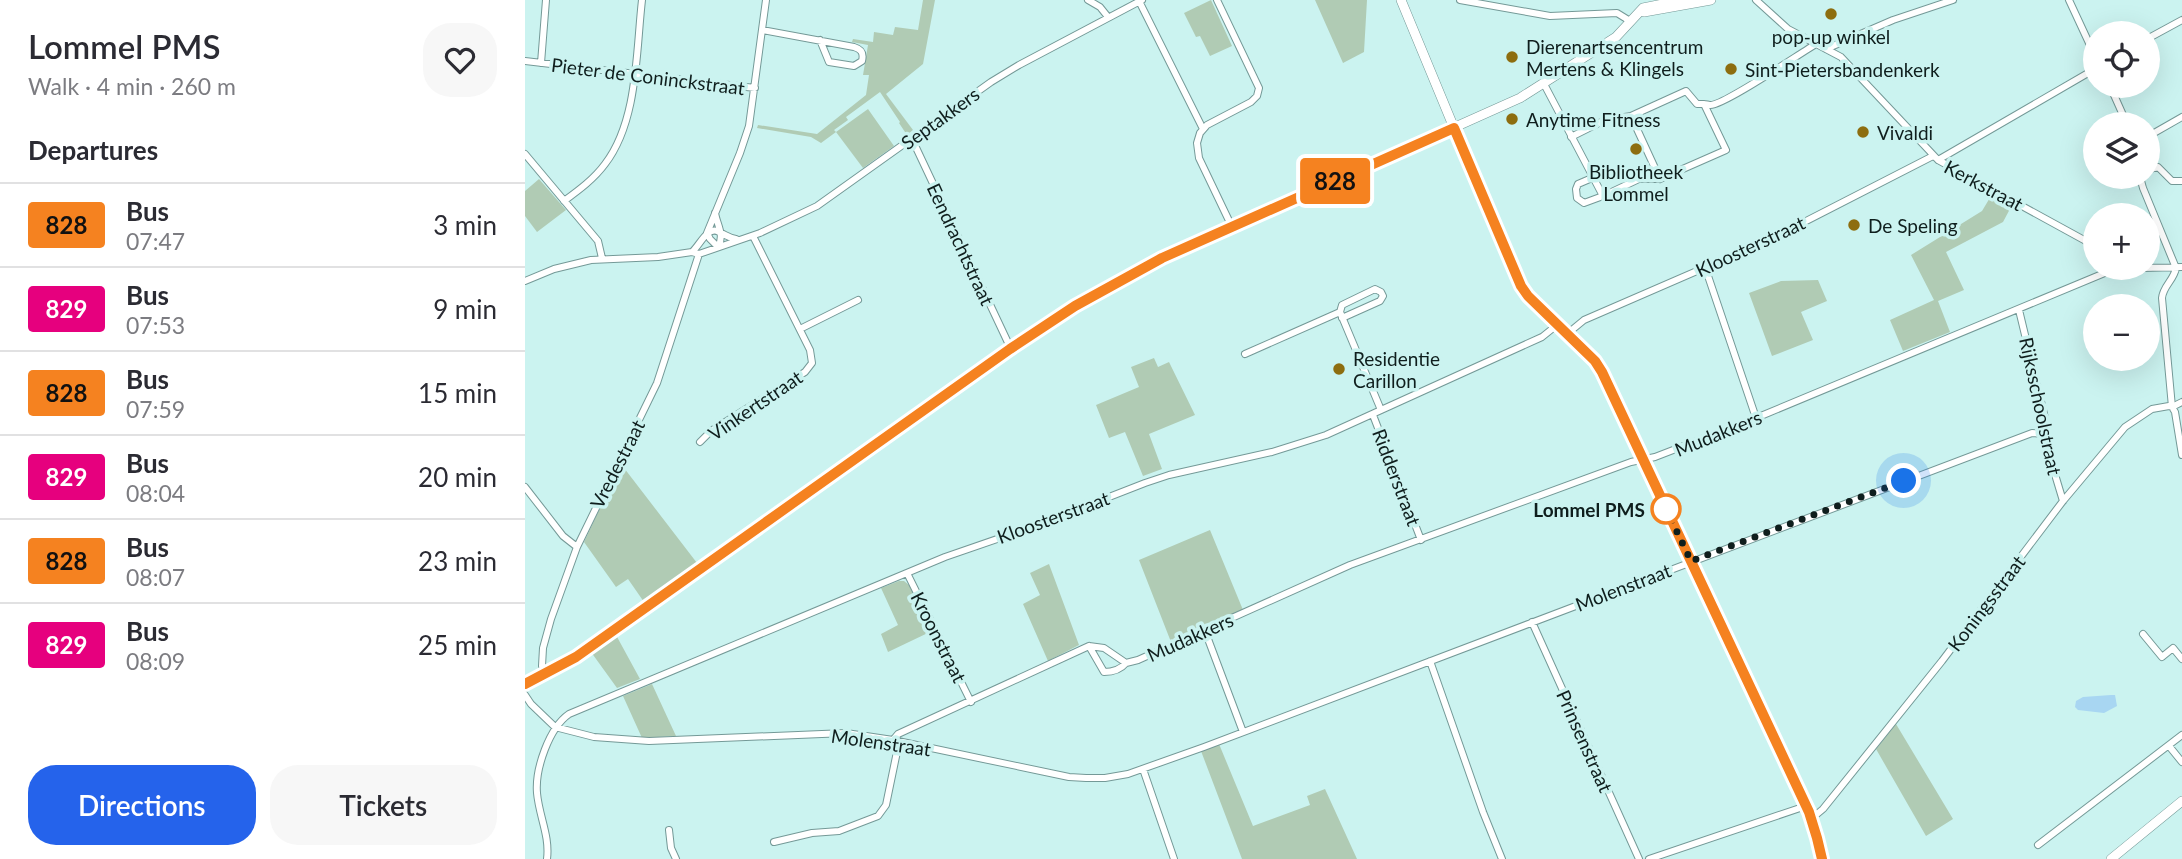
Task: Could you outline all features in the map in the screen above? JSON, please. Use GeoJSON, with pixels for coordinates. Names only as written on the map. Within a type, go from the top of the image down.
{"type":"FeatureCollection","features":[{"type":"Feature","properties":{"kind":"main road"},"geometry":{"type":"LineString","coordinates":[[1401,0],[1517,280],[1528,296],[1598,366],[1806,806],[1822,859]]}},
{"type":"Feature","properties":{"kind":"main road"},"geometry":{"type":"LineString","coordinates":[[525,684],[576,657],[1010,349],[1075,306],[1132,273],[1506,105],[1616,37],[1633,18],[1685,3],[1711,0]]}},
{"type":"Feature","properties":{"kind":"main road"},"geometry":{"type":"LineString","coordinates":[[2111,859],[2182,801]]}},
{"type":"Feature","properties":{"kind":"street","name":"Pieter de Coninckstraat"},"geometry":{"type":"LineString","coordinates":[[541,63],[546,0]]}},
{"type":"Feature","properties":{"kind":"street"},"geometry":{"type":"LineString","coordinates":[[565,201],[592,179],[613,153],[624,126],[635,74],[642,0]]}},
{"type":"Feature","properties":{"kind":"street"},"geometry":{"type":"LineString","coordinates":[[696,253],[745,141],[755,89],[766,0]]}},
{"type":"Feature","properties":{"kind":"street"},"geometry":{"type":"LineString","coordinates":[[1088,0],[1100,7],[1108,18]]}},
{"type":"Feature","properties":{"kind":"street"},"geometry":{"type":"LineString","coordinates":[[1217,0],[1258,84],[1258,92],[1251,102],[1203,129],[1197,143],[1198,153],[1232,226]]}},
{"type":"Feature","properties":{"kind":"street"},"geometry":{"type":"LineString","coordinates":[[1460,0],[1550,16],[1617,13],[1633,18]]}},
{"type":"Feature","properties":{"kind":"street","name":"Kerkstraat"},"geometry":{"type":"LineString","coordinates":[[1756,0],[1776,21],[1841,57],[1935,158],[2083,239]]}},
{"type":"Feature","properties":{"kind":"street"},"geometry":{"type":"LineString","coordinates":[[1826,49],[1893,20],[1953,0]]}},
{"type":"Feature","properties":{"kind":"street"},"geometry":{"type":"LineString","coordinates":[[2069,0],[2083,30]]}},
{"type":"Feature","properties":{"kind":"street"},"geometry":{"type":"LineString","coordinates":[[1140,1],[1203,129]]}},
{"type":"Feature","properties":{"kind":"street","name":"Septakkers"},"geometry":{"type":"LineString","coordinates":[[525,281],[578,262],[602,258],[696,253],[753,236],[788,221],[817,206],[1000,76],[1140,1]]}},
{"type":"Feature","properties":{"kind":"street"},"geometry":{"type":"LineString","coordinates":[[2160,32],[2182,20]]}},
{"type":"Feature","properties":{"kind":"street"},"geometry":{"type":"LineString","coordinates":[[762,30],[820,40],[859,48],[862,61],[854,66],[829,62],[820,40]]}},
{"type":"Feature","properties":{"kind":"street"},"geometry":{"type":"LineString","coordinates":[[1571,137],[1605,120],[1631,116],[1686,90],[1697,104],[1717,104],[1816,44]]}},
{"type":"Feature","properties":{"kind":"street","name":"Pieter de Coninckstraat"},"geometry":{"type":"LineString","coordinates":[[525,61],[755,89]]}},
{"type":"Feature","properties":{"kind":"street","name":"Kloosterstraat"},"geometry":{"type":"LineString","coordinates":[[1567,334],[1584,320],[1773,238],[1935,158],[2083,76]]}},
{"type":"Feature","properties":{"kind":"street"},"geometry":{"type":"LineString","coordinates":[[1544,83],[1603,196]]}},
{"type":"Feature","properties":{"kind":"street"},"geometry":{"type":"LineString","coordinates":[[1592,178],[1578,184],[1577,198],[1581,202],[1587,203],[1639,179],[1660,179],[1726,150],[1704,104]]}},
{"type":"Feature","properties":{"kind":"street"},"geometry":{"type":"LineString","coordinates":[[1631,116],[1660,179]]}},
{"type":"Feature","properties":{"kind":"street"},"geometry":{"type":"LineString","coordinates":[[2160,129],[2182,117]]}},
{"type":"Feature","properties":{"kind":"street","name":"Eendrachtstraat"},"geometry":{"type":"LineString","coordinates":[[912,139],[1010,349]]}},
{"type":"Feature","properties":{"kind":"street"},"geometry":{"type":"LineString","coordinates":[[525,154],[598,241],[602,258]]}},
{"type":"Feature","properties":{"kind":"street"},"geometry":{"type":"LineString","coordinates":[[2160,169],[2172,181],[2182,181]]}},
{"type":"Feature","properties":{"kind":"street"},"geometry":{"type":"LineString","coordinates":[[2143,189],[2179,268]]}},
{"type":"Feature","properties":{"kind":"street"},"geometry":{"type":"LineString","coordinates":[[707,233],[718,247],[722,234],[715,213]]}},
{"type":"Feature","properties":{"kind":"street","name":"Septakkers"},"geometry":{"type":"LineString","coordinates":[[707,233],[717,230],[732,239],[742,239]]}},
{"type":"Feature","properties":{"kind":"street","name":"Vinkertstraat"},"geometry":{"type":"LineString","coordinates":[[700,442],[711,430],[810,367],[813,357],[753,236]]}},
{"type":"Feature","properties":{"kind":"street","name":"Vredestraat"},"geometry":{"type":"LineString","coordinates":[[546,675],[542,666],[543,648],[551,619],[577,547],[661,375],[696,253]]}},
{"type":"Feature","properties":{"kind":"street"},"geometry":{"type":"LineString","coordinates":[[1705,267],[1756,418]]}},
{"type":"Feature","properties":{"kind":"street"},"geometry":{"type":"LineString","coordinates":[[2160,268],[2179,268]]}},
{"type":"Feature","properties":{"kind":"street"},"geometry":{"type":"LineString","coordinates":[[2179,268],[2163,290],[2162,298],[2172,407],[2182,455]]}},
{"type":"Feature","properties":{"kind":"street","name":"Mudakkers"},"geometry":{"type":"LineString","coordinates":[[1089,646],[1104,671],[1115,670],[1350,565],[1631,462],[1655,457],[2089,280]]}},
{"type":"Feature","properties":{"kind":"street"},"geometry":{"type":"LineString","coordinates":[[1245,354],[1341,315],[1380,302],[1383,296],[1375,289],[1342,305],[1341,315],[1381,410]]}},
{"type":"Feature","properties":{"kind":"street"},"geometry":{"type":"LineString","coordinates":[[800,330],[857,300]]}},
{"type":"Feature","properties":{"kind":"street","name":"Rijksschoolstraat"},"geometry":{"type":"LineString","coordinates":[[2019,310],[2045,418],[2044,435],[2063,501]]}},
{"type":"Feature","properties":{"kind":"street","name":"Kloosterstraat"},"geometry":{"type":"LineString","coordinates":[[555,727],[569,714],[907,573],[1145,483],[1290,447],[1326,435],[1542,337],[1557,325]]}},
{"type":"Feature","properties":{"kind":"street","name":"Koningsstraat"},"geometry":{"type":"LineString","coordinates":[[1811,819],[1823,808],[1943,661],[2063,501],[2125,427],[2152,409],[2172,407],[2182,402]]}},
{"type":"Feature","properties":{"kind":"street","name":"Ridderstraat"},"geometry":{"type":"LineString","coordinates":[[1373,415],[1421,540]]}},
{"type":"Feature","properties":{"kind":"street","name":"Molenstraat"},"geometry":{"type":"LineString","coordinates":[[525,695],[528,706],[555,727],[594,737],[649,741],[846,733],[1069,776],[1105,778],[1143,769],[1243,732],[2032,433],[2044,435]]}},
{"type":"Feature","properties":{"kind":"street"},"geometry":{"type":"LineString","coordinates":[[526,491],[563,537],[577,547]]}},
{"type":"Feature","properties":{"kind":"street","name":"Kroonstraat"},"geometry":{"type":"LineString","coordinates":[[907,573],[971,702]]}},
{"type":"Feature","properties":{"kind":"street","name":"Prinsenstraat"},"geometry":{"type":"LineString","coordinates":[[1532,622],[1639,859]]}},
{"type":"Feature","properties":{"kind":"street"},"geometry":{"type":"LineString","coordinates":[[1205,631],[1243,732]]}},
{"type":"Feature","properties":{"kind":"street"},"geometry":{"type":"LineString","coordinates":[[2143,634],[2162,657],[2173,648],[2182,660]]}},
{"type":"Feature","properties":{"kind":"street"},"geometry":{"type":"LineString","coordinates":[[774,842],[812,833],[839,831],[881,813],[886,805],[898,734],[1089,646]]}},
{"type":"Feature","properties":{"kind":"street","name":"Mudakkers"},"geometry":{"type":"LineString","coordinates":[[1089,646],[1104,648],[1126,663]]}},
{"type":"Feature","properties":{"kind":"street"},"geometry":{"type":"LineString","coordinates":[[1430,661],[1502,859]]}},
{"type":"Feature","properties":{"kind":"street"},"geometry":{"type":"LineString","coordinates":[[547,859],[547,840],[537,785],[545,749],[555,727]]}},
{"type":"Feature","properties":{"kind":"street"},"geometry":{"type":"LineString","coordinates":[[2038,845],[2182,735]]}},
{"type":"Feature","properties":{"kind":"street"},"geometry":{"type":"LineString","coordinates":[[2169,746],[2182,762]]}},
{"type":"Feature","properties":{"kind":"street"},"geometry":{"type":"LineString","coordinates":[[1143,769],[1174,859]]}},
{"type":"Feature","properties":{"kind":"street"},"geometry":{"type":"LineString","coordinates":[[1649,859],[1806,806]]}},
{"type":"Feature","properties":{"kind":"street"},"geometry":{"type":"LineString","coordinates":[[669,830],[671,848],[676,859]]}},
{"type":"Feature","properties":{"kind":"green space"},"geometry":{"type":"Polygon","coordinates":[[[923,0],[935,0],[923,64],[886,94],[913,130],[907,135],[880,92],[846,117],[848,120],[834,130],[836,132],[821,143],[811,137],[757,128],[758,125],[817,134],[866,95],[869,75],[863,75],[868,45],[852,42],[853,39],[873,42],[874,32],[893,35],[895,27],[918,30],[923,0]]]}},
{"type":"Feature","properties":{"kind":"green space"},"geometry":{"type":"Polygon","coordinates":[[[1211,0],[1232,46],[1210,56],[1200,36],[1196,37],[1184,13],[1211,0]]]}},
{"type":"Feature","properties":{"kind":"green space"},"geometry":{"type":"Polygon","coordinates":[[[1315,0],[1367,0],[1364,52],[1343,63],[1315,0]]]}},
{"type":"Feature","properties":{"kind":"green space"},"geometry":{"type":"Polygon","coordinates":[[[868,109],[894,146],[863,168],[836,132],[868,109]]]}},
{"type":"Feature","properties":{"kind":"green space"},"geometry":{"type":"Polygon","coordinates":[[[539,179],[566,210],[537,232],[525,216],[525,191],[539,179]]]}},
{"type":"Feature","properties":{"kind":"green space"},"geometry":{"type":"Polygon","coordinates":[[[1991,196],[2011,207],[2003,222],[1946,252],[1964,290],[1938,301],[1950,332],[1903,351],[1890,320],[1934,300],[1911,255],[1982,211],[1991,196]]]}},
{"type":"Feature","properties":{"kind":"green space"},"geometry":{"type":"Polygon","coordinates":[[[1818,280],[1827,301],[1801,312],[1813,340],[1772,356],[1749,293],[1781,281],[1818,280]]]}},
{"type":"Feature","properties":{"kind":"green space"},"geometry":{"type":"Polygon","coordinates":[[[1154,358],[1158,367],[1169,362],[1195,415],[1149,434],[1162,469],[1143,476],[1125,432],[1109,438],[1096,405],[1139,387],[1131,367],[1154,358]]]}},
{"type":"Feature","properties":{"kind":"green space"},"geometry":{"type":"Polygon","coordinates":[[[621,464],[697,563],[644,602],[628,579],[616,587],[584,542],[621,464]]]}},
{"type":"Feature","properties":{"kind":"green space"},"geometry":{"type":"Polygon","coordinates":[[[1210,530],[1243,610],[1171,642],[1139,560],[1210,530]]]}},
{"type":"Feature","properties":{"kind":"green space"},"geometry":{"type":"Polygon","coordinates":[[[1049,564],[1079,645],[1048,661],[1023,604],[1040,595],[1030,573],[1049,564]]]}},
{"type":"Feature","properties":{"kind":"green space"},"geometry":{"type":"Polygon","coordinates":[[[899,581],[909,585],[932,631],[888,652],[881,634],[898,625],[881,588],[899,581]]]}},
{"type":"Feature","properties":{"kind":"green space"},"geometry":{"type":"Polygon","coordinates":[[[616,635],[640,679],[617,688],[591,652],[616,635]]]}},
{"type":"Feature","properties":{"kind":"green space"},"geometry":{"type":"Polygon","coordinates":[[[652,684],[676,736],[642,738],[623,696],[652,684]]]}},
{"type":"Feature","properties":{"kind":"green space"},"geometry":{"type":"Polygon","coordinates":[[[1896,724],[1953,819],[1926,836],[1876,749],[1896,724]]]}},
{"type":"Feature","properties":{"kind":"green space"},"geometry":{"type":"Polygon","coordinates":[[[1219,744],[1253,826],[1310,805],[1307,796],[1325,789],[1357,859],[1242,859],[1201,751],[1219,744]]]}},
{"type":"Feature","properties":{"kind":"water"},"geometry":{"type":"Polygon","coordinates":[[[2115,695],[2117,706],[2104,713],[2078,710],[2075,707],[2076,701],[2083,697],[2115,695]]]}},
{"type":"Feature","properties":{"kind":"bus line","name":"828"},"geometry":{"type":"LineString","coordinates":[[525,684],[576,657],[1010,349],[1075,306],[1162,258],[1454,128],[1517,280],[1528,296],[1595,361],[1602,372],[1809,812],[1822,859]]}},
{"type":"Feature","properties":{"kind":"place","name":"pop-up winkel"},"geometry":{"type":"Point","coordinates":[1831,14]}},
{"type":"Feature","properties":{"kind":"place","name":"Dierenartsencentrum Mertens & Klingels"},"geometry":{"type":"Point","coordinates":[1512,57]}},
{"type":"Feature","properties":{"kind":"place","name":"Sint-Pietersbandenkerk"},"geometry":{"type":"Point","coordinates":[1731,69]}},
{"type":"Feature","properties":{"kind":"place","name":"Anytime Fitness"},"geometry":{"type":"Point","coordinates":[1512,119]}},
{"type":"Feature","properties":{"kind":"place","name":"Vivaldi"},"geometry":{"type":"Point","coordinates":[1863,132]}},
{"type":"Feature","properties":{"kind":"place","name":"Bibliotheek Lommel"},"geometry":{"type":"Point","coordinates":[1636,149]}},
{"type":"Feature","properties":{"kind":"place","name":"De Speling"},"geometry":{"type":"Point","coordinates":[1854,225]}},
{"type":"Feature","properties":{"kind":"place","name":"Residentie Carillon"},"geometry":{"type":"Point","coordinates":[1339,369]}},
{"type":"Feature","properties":{"kind":"place","name":"Lommel PMS"},"geometry":{"type":"Point","coordinates":[1666,509]}},
{"type":"Feature","properties":{"kind":"route"},"geometry":{"type":"LineString","coordinates":[[1666,509],[1691,561],[1904,481]]}}]}
